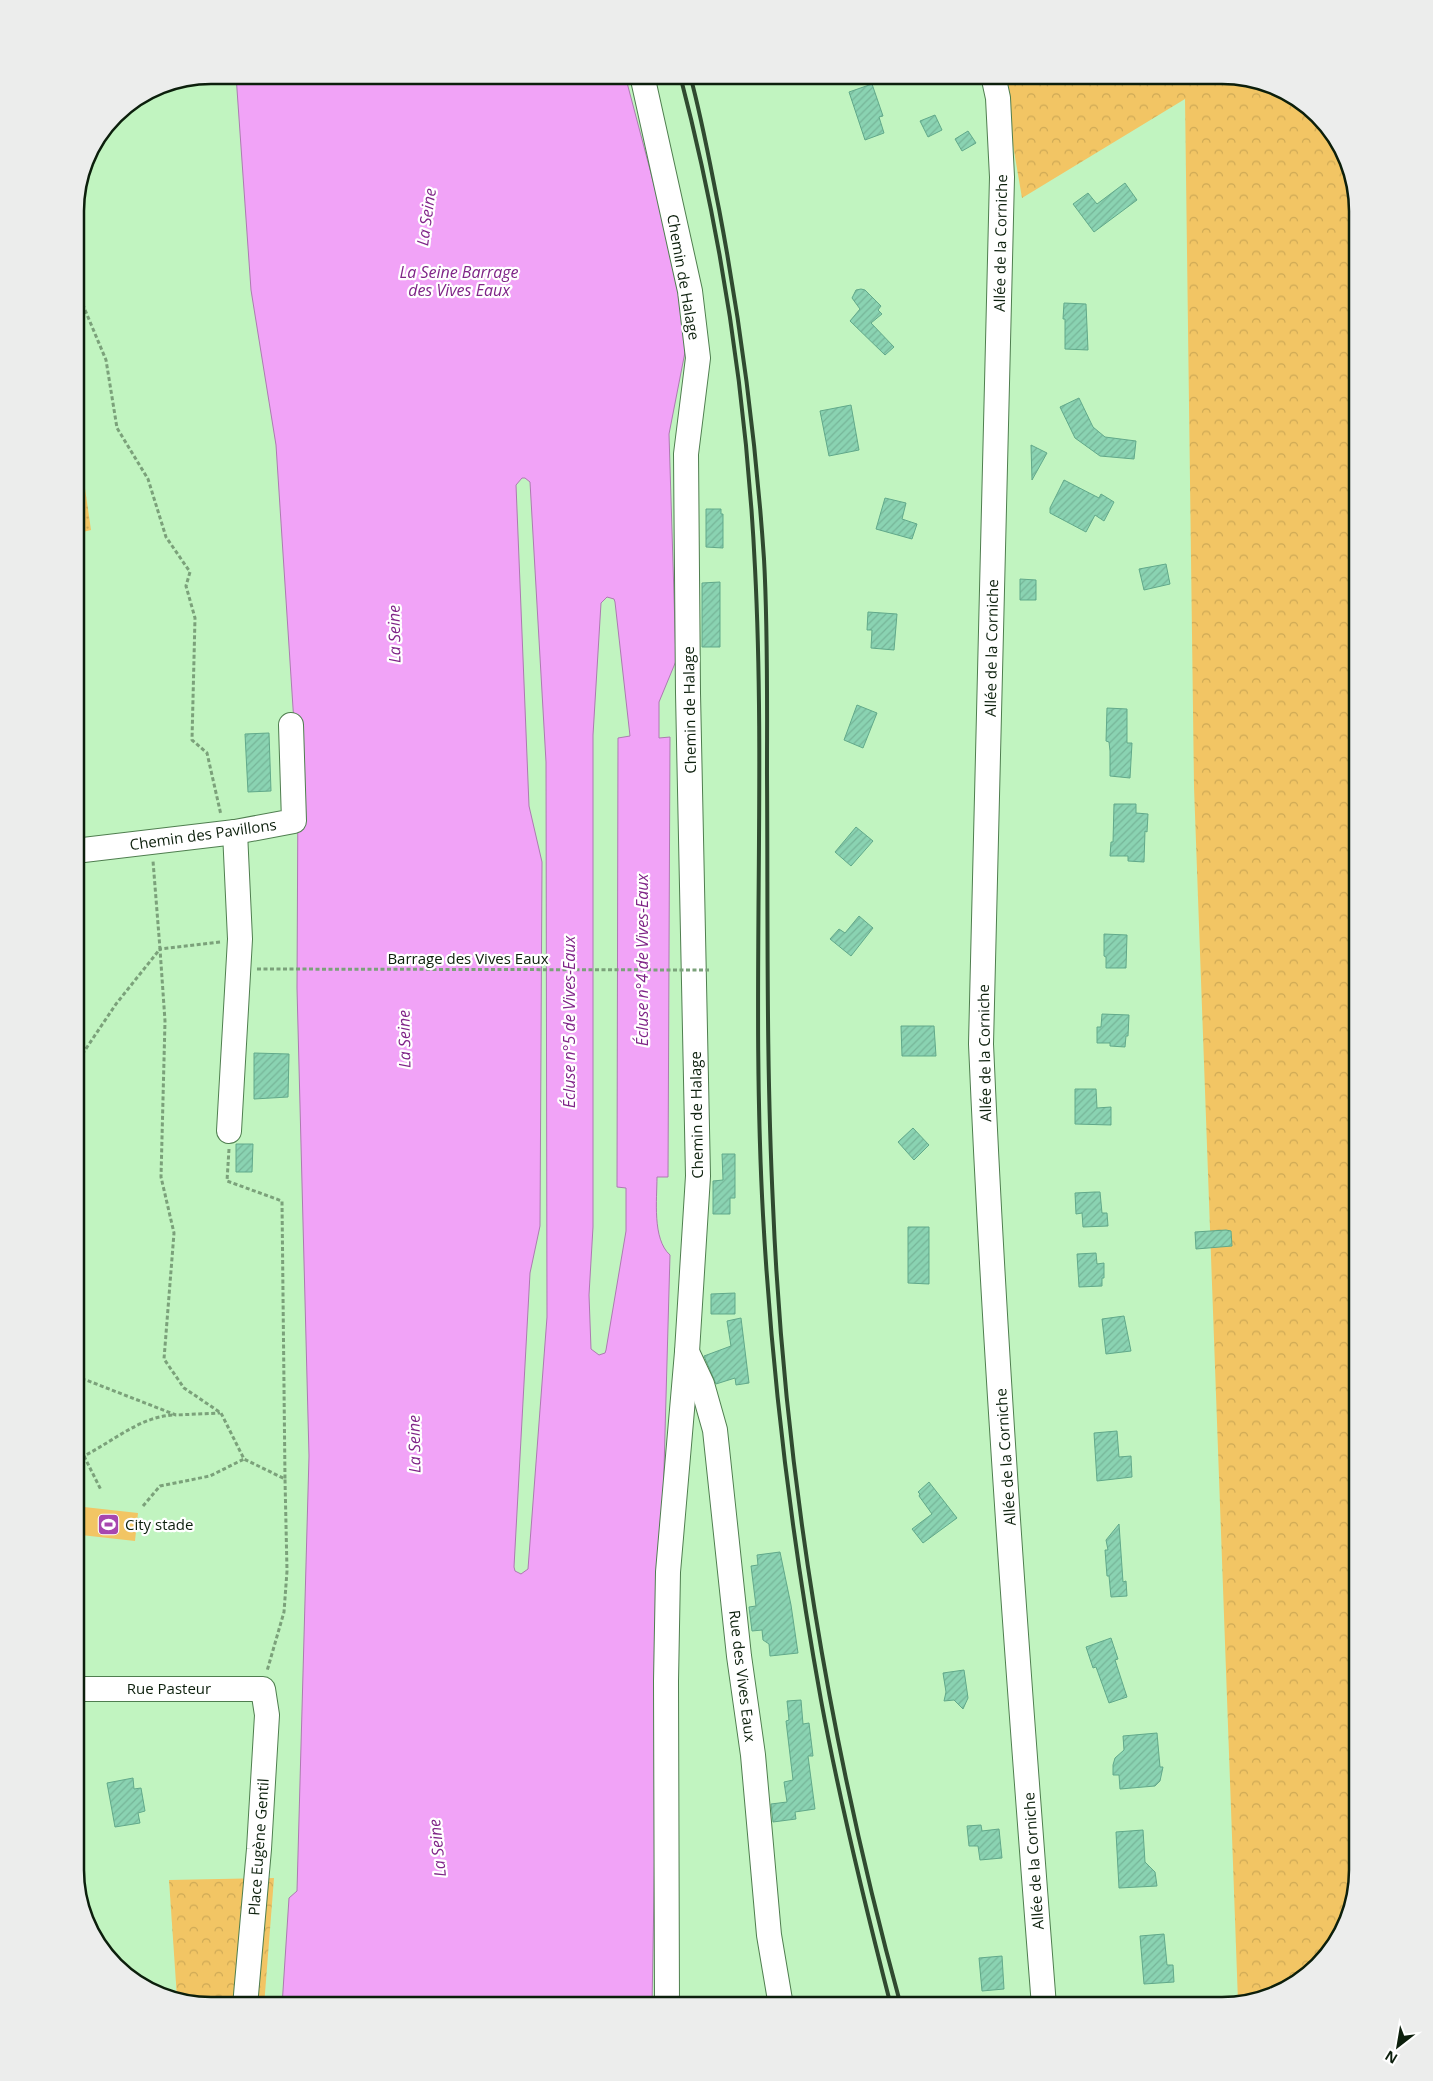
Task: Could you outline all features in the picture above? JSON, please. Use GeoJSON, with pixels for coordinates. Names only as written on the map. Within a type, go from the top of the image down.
{"type":"FeatureCollection","features":[{"type":"Feature","properties":{"kind":"street","name":"Chemin de Halage"},"geometry":{"type":"LineString","coordinates":[[644,84],[690,291],[698,358],[686,454],[688,702],[698,1176],[687,1352],[668,1572],[666,1681],[667,1997]]}},
{"type":"Feature","properties":{"kind":"street","name":"Allée de la Corniche"},"geometry":{"type":"LineString","coordinates":[[995,84],[998,98],[1002,177],[981,1044],[986,1163],[1016,1645],[1043,1997]]}},
{"type":"Feature","properties":{"kind":"street","name":"Chemin des Pavillons"},"geometry":{"type":"LineString","coordinates":[[84,850],[230,832],[294,821],[291,724]]}},
{"type":"Feature","properties":{"kind":"street"},"geometry":{"type":"LineString","coordinates":[[229,1131],[240,939],[230,832]]}},
{"type":"Feature","properties":{"kind":"street","name":"Rue des Vives Eaux"},"geometry":{"type":"LineString","coordinates":[[687,1352],[702,1384],[715,1430],[739,1656],[753,1755],[769,1935],[779,1997]]}},
{"type":"Feature","properties":{"kind":"street","name":"Rue Pasteur"},"geometry":{"type":"LineString","coordinates":[[84,1689],[263,1689]]}},
{"type":"Feature","properties":{"kind":"street","name":"Place Eugène Gentil"},"geometry":{"type":"LineString","coordinates":[[246,1997],[259,1849],[267,1715],[263,1689]]}},
{"type":"Feature","properties":{"kind":"path"},"geometry":{"type":"LineString","coordinates":[[84,307],[106,360],[117,428],[148,479],[166,537],[190,572],[186,586],[195,618],[192,740],[207,753],[230,832]]}},
{"type":"Feature","properties":{"kind":"path"},"geometry":{"type":"LineString","coordinates":[[152,842],[166,1021],[161,1177],[174,1232],[164,1358],[184,1388],[221,1413],[244,1458],[285,1480]]}},
{"type":"Feature","properties":{"kind":"path"},"geometry":{"type":"LineString","coordinates":[[84,1052],[116,1004],[160,949],[240,939]]}},
{"type":"Feature","properties":{"kind":"path","name":"Barrage des Vives Eaux"},"geometry":{"type":"LineString","coordinates":[[257,969],[709,970]]}},
{"type":"Feature","properties":{"kind":"path"},"geometry":{"type":"LineString","coordinates":[[229,1131],[227,1181],[282,1201],[287,1571],[284,1612],[263,1689]]}},
{"type":"Feature","properties":{"kind":"path"},"geometry":{"type":"LineString","coordinates":[[84,1381],[176,1415]]}},
{"type":"Feature","properties":{"kind":"path"},"geometry":{"type":"LineString","coordinates":[[101,1490],[84,1456],[111,1439],[162,1415],[221,1413]]}},
{"type":"Feature","properties":{"kind":"path"},"geometry":{"type":"LineString","coordinates":[[143,1506],[160,1486],[210,1476],[244,1458]]}},
{"type":"Feature","properties":{"kind":"green space"},"geometry":{"type":"Polygon","coordinates":[[[1003,84],[1231,84],[1247,86],[1271,93],[1300,110],[1323,133],[1340,162],[1348,194],[1349,1871],[1345,1903],[1340,1919],[1323,1948],[1300,1971],[1286,1980],[1271,1988],[1239,1996],[1194,787],[1185,99],[1022,198],[1003,84]]]}},
{"type":"Feature","properties":{"kind":"green space"},"geometry":{"type":"Polygon","coordinates":[[[84,481],[91,530],[84,532],[84,481]]]}},
{"type":"Feature","properties":{"kind":"green space","name":"City stade"},"geometry":{"type":"Polygon","coordinates":[[[84,1507],[138,1513],[135,1541],[84,1535],[84,1507]]]}},
{"type":"Feature","properties":{"kind":"green space"},"geometry":{"type":"Polygon","coordinates":[[[274,1878],[265,1997],[202,1997],[177,1993],[169,1880],[274,1878]]]}},
{"type":"Feature","properties":{"kind":"water","name":"La Seine Barrage des Vives Eaux"},"geometry":{"type":"Polygon","coordinates":[[[237,84],[627,84],[681,287],[685,352],[669,434],[676,661],[659,702],[659,738],[670,737],[668,1177],[657,1177],[656,1207],[660,1239],[670,1255],[657,1719],[652,1997],[283,1997],[289,1898],[297,1891],[309,1456],[297,988],[298,785],[276,445],[251,290],[237,84]],[[522,478],[516,485],[529,806],[542,862],[540,1226],[530,1273],[514,1567],[515,1571],[521,1574],[528,1569],[547,1317],[546,762],[530,482],[522,478]],[[607,597],[601,603],[593,735],[593,1227],[589,1295],[591,1349],[599,1355],[605,1353],[606,1350],[626,1231],[626,1188],[617,1187],[618,738],[630,736],[614,599],[607,597]]]}},
{"type":"Feature","properties":{"kind":"building"},"geometry":{"type":"Polygon","coordinates":[[[872,84],[883,116],[879,117],[884,133],[865,140],[849,92],[872,84]]]}},
{"type":"Feature","properties":{"kind":"building"},"geometry":{"type":"Polygon","coordinates":[[[935,115],[942,130],[928,137],[920,121],[935,115]]]}},
{"type":"Feature","properties":{"kind":"building"},"geometry":{"type":"Polygon","coordinates":[[[968,131],[976,143],[962,151],[955,139],[968,131]]]}},
{"type":"Feature","properties":{"kind":"building"},"geometry":{"type":"Polygon","coordinates":[[[1125,183],[1137,200],[1094,232],[1073,204],[1088,193],[1097,204],[1125,183]]]}},
{"type":"Feature","properties":{"kind":"building"},"geometry":{"type":"Polygon","coordinates":[[[856,290],[865,290],[881,306],[878,310],[882,314],[871,323],[894,347],[885,355],[850,321],[860,309],[852,298],[856,290]]]}},
{"type":"Feature","properties":{"kind":"building"},"geometry":{"type":"Polygon","coordinates":[[[1064,303],[1086,304],[1088,350],[1065,349],[1064,303]]]}},
{"type":"Feature","properties":{"kind":"building"},"geometry":{"type":"Polygon","coordinates":[[[1079,398],[1093,427],[1105,437],[1136,441],[1134,459],[1100,456],[1075,438],[1060,407],[1079,398]]]}},
{"type":"Feature","properties":{"kind":"building"},"geometry":{"type":"Polygon","coordinates":[[[851,405],[859,450],[829,456],[820,411],[851,405]]]}},
{"type":"Feature","properties":{"kind":"building"},"geometry":{"type":"Polygon","coordinates":[[[1031,445],[1047,453],[1032,480],[1031,445]]]}},
{"type":"Feature","properties":{"kind":"building"},"geometry":{"type":"Polygon","coordinates":[[[1064,480],[1099,498],[1101,494],[1114,502],[1104,521],[1095,515],[1086,532],[1050,513],[1050,508],[1064,480]]]}},
{"type":"Feature","properties":{"kind":"building"},"geometry":{"type":"Polygon","coordinates":[[[885,498],[906,503],[902,519],[917,524],[912,539],[876,529],[885,498]]]}},
{"type":"Feature","properties":{"kind":"building"},"geometry":{"type":"Polygon","coordinates":[[[706,509],[721,509],[721,514],[723,514],[723,548],[706,547],[706,509]]]}},
{"type":"Feature","properties":{"kind":"building"},"geometry":{"type":"Polygon","coordinates":[[[1166,564],[1170,584],[1144,590],[1139,569],[1166,564]]]}},
{"type":"Feature","properties":{"kind":"building"},"geometry":{"type":"Polygon","coordinates":[[[1020,579],[1036,580],[1036,600],[1020,600],[1020,579]]]}},
{"type":"Feature","properties":{"kind":"building"},"geometry":{"type":"Polygon","coordinates":[[[720,582],[720,647],[702,647],[702,583],[720,582]]]}},
{"type":"Feature","properties":{"kind":"building"},"geometry":{"type":"Polygon","coordinates":[[[868,612],[897,614],[894,650],[871,648],[872,630],[867,630],[868,612]]]}},
{"type":"Feature","properties":{"kind":"building"},"geometry":{"type":"Polygon","coordinates":[[[857,705],[877,713],[863,748],[844,740],[857,705]]]}},
{"type":"Feature","properties":{"kind":"building"},"geometry":{"type":"Polygon","coordinates":[[[1107,708],[1127,709],[1127,743],[1132,743],[1130,778],[1110,776],[1109,742],[1106,741],[1107,708]]]}},
{"type":"Feature","properties":{"kind":"building"},"geometry":{"type":"Polygon","coordinates":[[[269,733],[271,791],[248,792],[245,734],[269,733]]]}},
{"type":"Feature","properties":{"kind":"building"},"geometry":{"type":"Polygon","coordinates":[[[1114,804],[1136,804],[1136,813],[1148,814],[1147,832],[1145,831],[1144,862],[1128,861],[1128,856],[1110,856],[1111,842],[1113,842],[1114,804]]]}},
{"type":"Feature","properties":{"kind":"building"},"geometry":{"type":"Polygon","coordinates":[[[856,827],[873,841],[851,866],[835,852],[856,827]]]}},
{"type":"Feature","properties":{"kind":"building"},"geometry":{"type":"Polygon","coordinates":[[[859,916],[873,928],[851,956],[830,939],[839,929],[845,933],[859,916]]]}},
{"type":"Feature","properties":{"kind":"building"},"geometry":{"type":"Polygon","coordinates":[[[1104,934],[1127,935],[1126,968],[1106,968],[1104,934]]]}},
{"type":"Feature","properties":{"kind":"building"},"geometry":{"type":"Polygon","coordinates":[[[1102,1014],[1129,1015],[1128,1036],[1126,1036],[1125,1047],[1110,1046],[1110,1043],[1097,1043],[1097,1027],[1101,1027],[1102,1014]]]}},
{"type":"Feature","properties":{"kind":"building"},"geometry":{"type":"Polygon","coordinates":[[[901,1026],[934,1026],[936,1056],[902,1056],[901,1026]]]}},
{"type":"Feature","properties":{"kind":"building"},"geometry":{"type":"Polygon","coordinates":[[[254,1053],[289,1054],[288,1097],[254,1099],[254,1053]]]}},
{"type":"Feature","properties":{"kind":"building"},"geometry":{"type":"Polygon","coordinates":[[[1075,1089],[1096,1089],[1097,1108],[1111,1107],[1111,1125],[1075,1124],[1075,1089]]]}},
{"type":"Feature","properties":{"kind":"building"},"geometry":{"type":"Polygon","coordinates":[[[913,1128],[929,1145],[914,1160],[898,1142],[913,1128]]]}},
{"type":"Feature","properties":{"kind":"building"},"geometry":{"type":"Polygon","coordinates":[[[236,1144],[253,1144],[252,1172],[236,1172],[236,1144]]]}},
{"type":"Feature","properties":{"kind":"building"},"geometry":{"type":"Polygon","coordinates":[[[722,1154],[735,1154],[735,1198],[730,1198],[730,1214],[713,1214],[713,1181],[723,1180],[722,1154]]]}},
{"type":"Feature","properties":{"kind":"building"},"geometry":{"type":"Polygon","coordinates":[[[1100,1192],[1102,1213],[1107,1213],[1108,1226],[1083,1227],[1082,1213],[1076,1214],[1075,1193],[1100,1192]]]}},
{"type":"Feature","properties":{"kind":"building"},"geometry":{"type":"Polygon","coordinates":[[[908,1227],[929,1227],[929,1284],[908,1283],[908,1227]]]}},
{"type":"Feature","properties":{"kind":"building"},"geometry":{"type":"Polygon","coordinates":[[[1231,1231],[1232,1246],[1196,1249],[1195,1232],[1231,1231]]]}},
{"type":"Feature","properties":{"kind":"building"},"geometry":{"type":"Polygon","coordinates":[[[1096,1253],[1097,1264],[1104,1263],[1102,1286],[1079,1287],[1077,1254],[1096,1253]]]}},
{"type":"Feature","properties":{"kind":"building"},"geometry":{"type":"Polygon","coordinates":[[[735,1293],[735,1314],[711,1314],[711,1294],[735,1293]]]}},
{"type":"Feature","properties":{"kind":"building"},"geometry":{"type":"Polygon","coordinates":[[[1124,1316],[1131,1351],[1106,1354],[1102,1319],[1124,1316]]]}},
{"type":"Feature","properties":{"kind":"building"},"geometry":{"type":"Polygon","coordinates":[[[741,1318],[749,1383],[736,1385],[735,1378],[716,1384],[704,1356],[731,1346],[727,1321],[741,1318]]]}},
{"type":"Feature","properties":{"kind":"building"},"geometry":{"type":"Polygon","coordinates":[[[1117,1431],[1119,1457],[1131,1456],[1132,1477],[1097,1481],[1094,1433],[1117,1431]]]}},
{"type":"Feature","properties":{"kind":"building"},"geometry":{"type":"Polygon","coordinates":[[[929,1482],[957,1518],[923,1543],[912,1529],[932,1514],[918,1492],[929,1482]]]}},
{"type":"Feature","properties":{"kind":"building"},"geometry":{"type":"Polygon","coordinates":[[[1119,1524],[1123,1582],[1126,1581],[1127,1596],[1111,1597],[1109,1576],[1107,1576],[1105,1550],[1108,1550],[1106,1540],[1119,1524]]]}},
{"type":"Feature","properties":{"kind":"building"},"geometry":{"type":"Polygon","coordinates":[[[780,1552],[791,1605],[798,1653],[770,1656],[769,1644],[763,1640],[762,1630],[752,1631],[749,1607],[756,1606],[751,1566],[758,1565],[757,1555],[780,1552]]]}},
{"type":"Feature","properties":{"kind":"building"},"geometry":{"type":"Polygon","coordinates":[[[1111,1638],[1118,1659],[1115,1660],[1127,1697],[1109,1703],[1096,1667],[1093,1668],[1086,1647],[1111,1638]]]}},
{"type":"Feature","properties":{"kind":"building"},"geometry":{"type":"Polygon","coordinates":[[[964,1670],[968,1698],[963,1709],[954,1700],[944,1701],[946,1692],[943,1673],[964,1670]]]}},
{"type":"Feature","properties":{"kind":"building"},"geometry":{"type":"Polygon","coordinates":[[[801,1700],[803,1724],[809,1723],[813,1756],[808,1756],[815,1809],[795,1812],[796,1819],[773,1822],[771,1804],[787,1802],[784,1782],[793,1780],[786,1721],[789,1720],[787,1701],[801,1700]]]}},
{"type":"Feature","properties":{"kind":"building"},"geometry":{"type":"Polygon","coordinates":[[[1157,1733],[1160,1767],[1163,1767],[1160,1781],[1155,1786],[1120,1789],[1119,1775],[1113,1775],[1113,1765],[1115,1758],[1124,1750],[1123,1736],[1157,1733]]]}},
{"type":"Feature","properties":{"kind":"building"},"geometry":{"type":"Polygon","coordinates":[[[133,1778],[134,1789],[141,1788],[145,1811],[138,1813],[140,1823],[115,1827],[107,1783],[133,1778]]]}},
{"type":"Feature","properties":{"kind":"building"},"geometry":{"type":"Polygon","coordinates":[[[981,1825],[982,1831],[999,1829],[1002,1858],[980,1860],[978,1846],[969,1846],[967,1826],[981,1825]]]}},
{"type":"Feature","properties":{"kind":"building"},"geometry":{"type":"Polygon","coordinates":[[[1143,1830],[1145,1862],[1155,1872],[1157,1886],[1119,1888],[1116,1832],[1143,1830]]]}},
{"type":"Feature","properties":{"kind":"building"},"geometry":{"type":"Polygon","coordinates":[[[1164,1934],[1167,1965],[1173,1965],[1174,1982],[1144,1984],[1140,1936],[1164,1934]]]}},
{"type":"Feature","properties":{"kind":"building"},"geometry":{"type":"Polygon","coordinates":[[[1002,1956],[1004,1989],[982,1991],[979,1958],[1002,1956]]]}},
{"type":"Feature","properties":{"kind":"railway"},"geometry":{"type":"LineString","coordinates":[[682,84],[720,258],[739,382],[751,506],[758,649],[758,1053],[760,1134],[767,1276],[784,1458],[801,1580],[821,1700],[853,1854],[889,1997]]}},
{"type":"Feature","properties":{"kind":"railway"},"geometry":{"type":"LineString","coordinates":[[692,84],[709,158],[734,296],[747,383],[761,515],[767,666],[769,1097],[779,1305],[788,1407],[814,1609],[832,1710],[853,1810],[899,1997]]}},
{"type":"Feature","properties":{"kind":"place","name":"City stade"},"geometry":{"type":"Point","coordinates":[109,1524]}},
{"type":"Feature","properties":{"kind":"water label","name":"La Seine"},"geometry":{"type":"Point","coordinates":[426,217]}},
{"type":"Feature","properties":{"kind":"water label","name":"La Seine"},"geometry":{"type":"Point","coordinates":[394,634]}},
{"type":"Feature","properties":{"kind":"water label","name":"Écluse n°4 de Vives-Eaux"},"geometry":{"type":"Point","coordinates":[642,960]}},
{"type":"Feature","properties":{"kind":"water label","name":"Écluse n°5 de Vives-Eaux"},"geometry":{"type":"Point","coordinates":[569,1022]}},
{"type":"Feature","properties":{"kind":"water label","name":"La Seine"},"geometry":{"type":"Point","coordinates":[404,1039]}},
{"type":"Feature","properties":{"kind":"water label","name":"La Seine"},"geometry":{"type":"Point","coordinates":[414,1444]}},
{"type":"Feature","properties":{"kind":"water label","name":"La Seine"},"geometry":{"type":"Point","coordinates":[437,1848]}}]}
